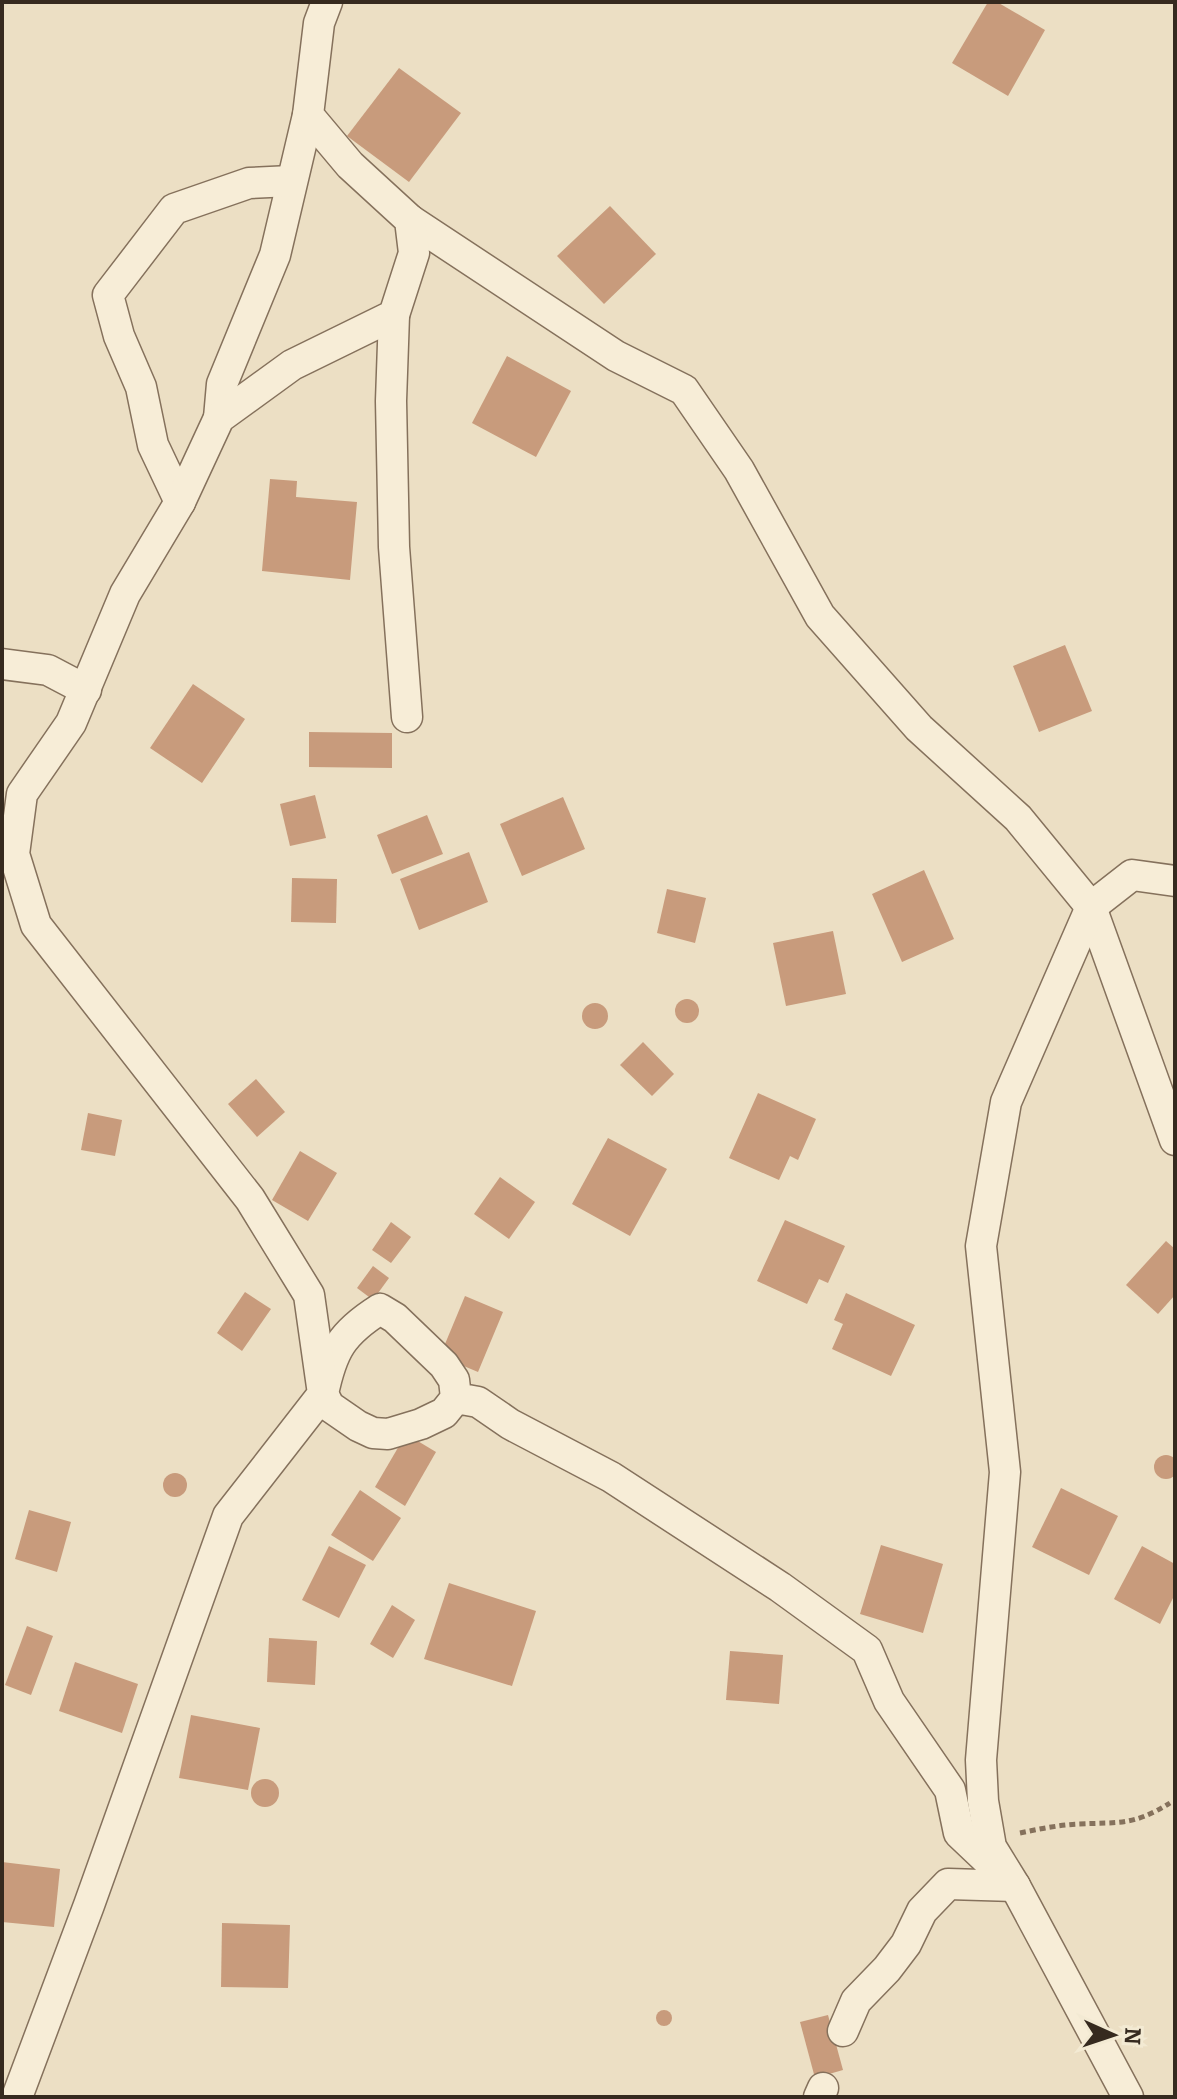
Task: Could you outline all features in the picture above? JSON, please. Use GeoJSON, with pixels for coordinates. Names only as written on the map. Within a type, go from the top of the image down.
{"type":"FeatureCollection","features":[{"type":"Feature","properties":{"kind":"street"},"geometry":{"type":"LineString","coordinates":[[17,2097],[228,1516],[323,1394],[329,1364],[354,1325],[380,1309],[395,1318],[444,1365],[454,1380],[456,1398],[444,1413],[388,1434],[373,1433],[358,1426],[329,1406],[323,1394],[309,1295],[250,1199],[36,925],[14,854],[22,794],[71,723],[125,594],[180,502],[219,418],[222,384],[275,255],[308,115],[319,23],[327,2]]}},
{"type":"Feature","properties":{"kind":"street"},"geometry":{"type":"LineString","coordinates":[[308,115],[350,165],[410,220],[616,356],[684,390],[739,470],[820,616],[919,728],[1018,818],[1091,907],[1175,1140]]}},
{"type":"Feature","properties":{"kind":"street"},"geometry":{"type":"LineString","coordinates":[[180,502],[153,445],[141,387],[119,336],[108,295],[174,209],[249,183],[291,181]]}},
{"type":"Feature","properties":{"kind":"street"},"geometry":{"type":"LineString","coordinates":[[407,717],[394,547],[391,401],[394,315],[414,253],[410,220]]}},
{"type":"Feature","properties":{"kind":"street"},"geometry":{"type":"LineString","coordinates":[[219,418],[292,365],[394,315]]}},
{"type":"Feature","properties":{"kind":"street"},"geometry":{"type":"LineString","coordinates":[[2,664],[48,670],[86,690]]}},
{"type":"Feature","properties":{"kind":"street"},"geometry":{"type":"LineString","coordinates":[[1128,2097],[991,1847],[983,1801],[981,1760],[1005,1472],[981,1246],[1006,1102],[1091,907],[1132,875],[1175,881]]}},
{"type":"Feature","properties":{"kind":"street"},"geometry":{"type":"LineString","coordinates":[[456,1398],[478,1402],[510,1424],[611,1477],[780,1587],[867,1650],[889,1701],[950,1790],[959,1833],[1015,1886]]}},
{"type":"Feature","properties":{"kind":"street"},"geometry":{"type":"LineString","coordinates":[[843,2031],[856,2001],[887,1969],[906,1944],[922,1911],[948,1884],[1015,1886]]}},
{"type":"Feature","properties":{"kind":"path"},"geometry":{"type":"LineString","coordinates":[[991,1847],[1014,1834],[1077,1824],[1116,1824],[1145,1818],[1170,1803]]}},
{"type":"Feature","properties":{"kind":"building"},"geometry":{"type":"Polygon","coordinates":[[[988,2],[997,2],[1045,30],[1008,96],[952,63],[988,2]]]}},
{"type":"Feature","properties":{"kind":"building"},"geometry":{"type":"Polygon","coordinates":[[[399,68],[461,113],[409,182],[347,136],[399,68]]]}},
{"type":"Feature","properties":{"kind":"building"},"geometry":{"type":"Polygon","coordinates":[[[610,206],[656,254],[604,304],[557,256],[610,206]]]}},
{"type":"Feature","properties":{"kind":"building"},"geometry":{"type":"Polygon","coordinates":[[[507,356],[571,391],[536,457],[472,423],[507,356]]]}},
{"type":"Feature","properties":{"kind":"building"},"geometry":{"type":"Polygon","coordinates":[[[270,479],[297,481],[296,497],[357,502],[350,580],[262,571],[270,479]]]}},
{"type":"Feature","properties":{"kind":"building"},"geometry":{"type":"Polygon","coordinates":[[[1065,645],[1092,711],[1039,732],[1013,666],[1065,645]]]}},
{"type":"Feature","properties":{"kind":"building"},"geometry":{"type":"Polygon","coordinates":[[[193,684],[245,719],[202,783],[150,748],[193,684]]]}},
{"type":"Feature","properties":{"kind":"building"},"geometry":{"type":"Polygon","coordinates":[[[309,732],[392,733],[392,768],[309,767],[309,732]]]}},
{"type":"Feature","properties":{"kind":"building"},"geometry":{"type":"Polygon","coordinates":[[[315,795],[326,838],[290,846],[280,804],[315,795]]]}},
{"type":"Feature","properties":{"kind":"building"},"geometry":{"type":"Polygon","coordinates":[[[563,797],[585,849],[522,876],[500,824],[563,797]]]}},
{"type":"Feature","properties":{"kind":"building"},"geometry":{"type":"Polygon","coordinates":[[[427,815],[443,854],[392,874],[377,835],[427,815]]]}},
{"type":"Feature","properties":{"kind":"building"},"geometry":{"type":"Polygon","coordinates":[[[469,852],[488,902],[419,930],[400,879],[469,852]]]}},
{"type":"Feature","properties":{"kind":"building"},"geometry":{"type":"Polygon","coordinates":[[[924,870],[954,939],[902,962],[872,894],[924,870]]]}},
{"type":"Feature","properties":{"kind":"building"},"geometry":{"type":"Polygon","coordinates":[[[292,878],[337,879],[336,923],[291,922],[292,878]]]}},
{"type":"Feature","properties":{"kind":"building"},"geometry":{"type":"Polygon","coordinates":[[[667,889],[706,898],[695,943],[657,933],[667,889]]]}},
{"type":"Feature","properties":{"kind":"building"},"geometry":{"type":"Polygon","coordinates":[[[833,931],[846,994],[786,1006],[773,943],[833,931]]]}},
{"type":"Feature","properties":{"kind":"building"},"geometry":{"type":"Polygon","coordinates":[[[687,999],[698,1006],[699,1011],[692,1022],[687,1023],[676,1016],[675,1011],[682,1000],[687,999]]]}},
{"type":"Feature","properties":{"kind":"building"},"geometry":{"type":"Polygon","coordinates":[[[595,1003],[605,1006],[608,1016],[605,1026],[595,1029],[585,1026],[582,1016],[585,1006],[595,1003]]]}},
{"type":"Feature","properties":{"kind":"building"},"geometry":{"type":"Polygon","coordinates":[[[643,1042],[674,1074],[652,1096],[620,1065],[643,1042]]]}},
{"type":"Feature","properties":{"kind":"building"},"geometry":{"type":"Polygon","coordinates":[[[256,1079],[285,1112],[257,1137],[228,1104],[256,1079]]]}},
{"type":"Feature","properties":{"kind":"building"},"geometry":{"type":"Polygon","coordinates":[[[758,1093],[816,1119],[798,1160],[790,1156],[779,1180],[729,1158],[758,1093]]]}},
{"type":"Feature","properties":{"kind":"building"},"geometry":{"type":"Polygon","coordinates":[[[88,1113],[122,1120],[115,1156],[81,1150],[88,1113]]]}},
{"type":"Feature","properties":{"kind":"building"},"geometry":{"type":"Polygon","coordinates":[[[608,1138],[667,1169],[630,1236],[572,1204],[608,1138]]]}},
{"type":"Feature","properties":{"kind":"building"},"geometry":{"type":"Polygon","coordinates":[[[300,1151],[337,1173],[308,1221],[272,1200],[300,1151]]]}},
{"type":"Feature","properties":{"kind":"building"},"geometry":{"type":"Polygon","coordinates":[[[500,1177],[535,1202],[509,1239],[474,1214],[500,1177]]]}},
{"type":"Feature","properties":{"kind":"building"},"geometry":{"type":"Polygon","coordinates":[[[785,1220],[845,1246],[828,1283],[819,1279],[807,1304],[757,1281],[785,1220]]]}},
{"type":"Feature","properties":{"kind":"building"},"geometry":{"type":"Polygon","coordinates":[[[391,1222],[411,1237],[391,1263],[372,1250],[391,1222]]]}},
{"type":"Feature","properties":{"kind":"building"},"geometry":{"type":"Polygon","coordinates":[[[1166,1241],[1175,1249],[1175,1295],[1158,1314],[1126,1285],[1166,1241]]]}},
{"type":"Feature","properties":{"kind":"building"},"geometry":{"type":"Polygon","coordinates":[[[373,1266],[389,1278],[373,1300],[357,1288],[373,1266]]]}},
{"type":"Feature","properties":{"kind":"building"},"geometry":{"type":"Polygon","coordinates":[[[245,1292],[271,1309],[242,1351],[217,1333],[245,1292]]]}},
{"type":"Feature","properties":{"kind":"building"},"geometry":{"type":"Polygon","coordinates":[[[846,1293],[915,1325],[891,1376],[832,1349],[843,1324],[834,1320],[846,1293]]]}},
{"type":"Feature","properties":{"kind":"building"},"geometry":{"type":"Polygon","coordinates":[[[465,1296],[503,1312],[478,1372],[440,1356],[465,1296]]]}},
{"type":"Feature","properties":{"kind":"building"},"geometry":{"type":"Polygon","coordinates":[[[406,1434],[436,1452],[405,1506],[375,1487],[406,1434]]]}},
{"type":"Feature","properties":{"kind":"building"},"geometry":{"type":"Polygon","coordinates":[[[1166,1455],[1174,1459],[1178,1467],[1174,1475],[1166,1479],[1158,1475],[1154,1467],[1158,1459],[1166,1455]]]}},
{"type":"Feature","properties":{"kind":"building"},"geometry":{"type":"Polygon","coordinates":[[[175,1473],[186,1480],[187,1485],[180,1496],[175,1497],[164,1490],[163,1485],[170,1474],[175,1473]]]}},
{"type":"Feature","properties":{"kind":"building"},"geometry":{"type":"Polygon","coordinates":[[[1061,1488],[1118,1516],[1089,1575],[1032,1547],[1061,1488]]]}},
{"type":"Feature","properties":{"kind":"building"},"geometry":{"type":"Polygon","coordinates":[[[360,1490],[401,1518],[373,1561],[331,1535],[360,1490]]]}},
{"type":"Feature","properties":{"kind":"building"},"geometry":{"type":"Polygon","coordinates":[[[29,1510],[71,1522],[57,1572],[15,1559],[29,1510]]]}},
{"type":"Feature","properties":{"kind":"building"},"geometry":{"type":"Polygon","coordinates":[[[881,1545],[943,1564],[923,1633],[860,1614],[881,1545]]]}},
{"type":"Feature","properties":{"kind":"building"},"geometry":{"type":"Polygon","coordinates":[[[329,1546],[366,1565],[339,1618],[302,1600],[329,1546]]]}},
{"type":"Feature","properties":{"kind":"building"},"geometry":{"type":"Polygon","coordinates":[[[1142,1546],[1175,1564],[1175,1594],[1160,1624],[1114,1599],[1142,1546]]]}},
{"type":"Feature","properties":{"kind":"building"},"geometry":{"type":"Polygon","coordinates":[[[449,1583],[536,1611],[512,1686],[424,1659],[449,1583]]]}},
{"type":"Feature","properties":{"kind":"building"},"geometry":{"type":"Polygon","coordinates":[[[392,1605],[415,1620],[393,1658],[370,1644],[392,1605]]]}},
{"type":"Feature","properties":{"kind":"building"},"geometry":{"type":"Polygon","coordinates":[[[27,1626],[53,1636],[31,1695],[5,1685],[27,1626]]]}},
{"type":"Feature","properties":{"kind":"building"},"geometry":{"type":"Polygon","coordinates":[[[269,1638],[317,1641],[315,1685],[267,1682],[269,1638]]]}},
{"type":"Feature","properties":{"kind":"building"},"geometry":{"type":"Polygon","coordinates":[[[730,1651],[783,1655],[779,1704],[726,1700],[730,1651]]]}},
{"type":"Feature","properties":{"kind":"building"},"geometry":{"type":"Polygon","coordinates":[[[75,1662],[138,1684],[122,1733],[59,1711],[75,1662]]]}},
{"type":"Feature","properties":{"kind":"building"},"geometry":{"type":"Polygon","coordinates":[[[191,1715],[260,1728],[248,1790],[179,1778],[191,1715]]]}},
{"type":"Feature","properties":{"kind":"building"},"geometry":{"type":"Polygon","coordinates":[[[265,1779],[275,1783],[279,1793],[275,1803],[265,1807],[255,1803],[251,1793],[255,1783],[265,1779]]]}},
{"type":"Feature","properties":{"kind":"building"},"geometry":{"type":"Polygon","coordinates":[[[2,1862],[60,1869],[54,1927],[2,1922],[2,1862]]]}},
{"type":"Feature","properties":{"kind":"building"},"geometry":{"type":"Polygon","coordinates":[[[222,1923],[290,1925],[288,1988],[221,1987],[222,1923]]]}},
{"type":"Feature","properties":{"kind":"building"},"geometry":{"type":"Polygon","coordinates":[[[664,2010],[670,2012],[670,2024],[664,2026],[658,2024],[656,2018],[658,2012],[664,2010]]]}},
{"type":"Feature","properties":{"kind":"building"},"geometry":{"type":"Polygon","coordinates":[[[828,2015],[843,2070],[815,2078],[800,2022],[828,2015]]]}}]}
